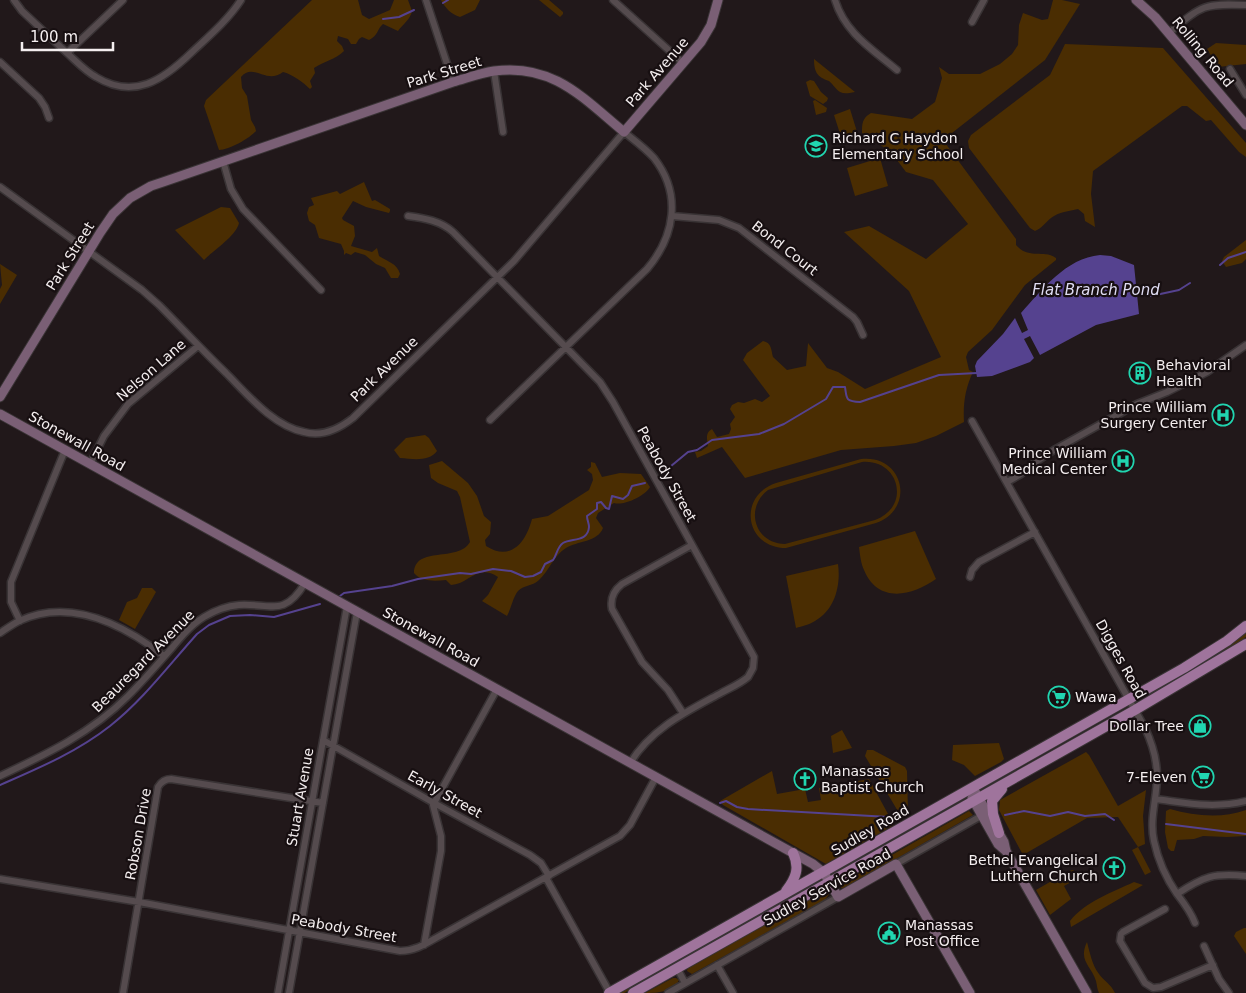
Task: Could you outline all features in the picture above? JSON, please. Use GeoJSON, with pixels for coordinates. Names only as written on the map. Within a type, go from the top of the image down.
{"type":"FeatureCollection","features":[{"type":"Feature","properties":{"kind":"main road","name":"Sudley Road"},"geometry":{"type":"LineString","coordinates":[[609,993],[1129,700],[1209,653],[1246,626]]}},
{"type":"Feature","properties":{"kind":"main road","name":"Sudley Road"},"geometry":{"type":"LineString","coordinates":[[633,993],[1135,710],[1246,644]]}},
{"type":"Feature","properties":{"kind":"main road"},"geometry":{"type":"LineString","coordinates":[[999,833],[993,814],[992,801],[998,792],[1012,779]]}},
{"type":"Feature","properties":{"kind":"main road"},"geometry":{"type":"LineString","coordinates":[[780,897],[788,889],[797,874],[797,864],[793,853]]}},
{"type":"Feature","properties":{"kind":"street"},"geometry":{"type":"LineString","coordinates":[[14,0],[22,11],[87,71],[105,82],[121,87],[148,84],[165,76],[229,15],[240,0]]}},
{"type":"Feature","properties":{"kind":"street"},"geometry":{"type":"LineString","coordinates":[[67,53],[123,0]]}},
{"type":"Feature","properties":{"kind":"street"},"geometry":{"type":"LineString","coordinates":[[426,0],[453,82]]}},
{"type":"Feature","properties":{"kind":"street"},"geometry":{"type":"LineString","coordinates":[[613,0],[683,63]]}},
{"type":"Feature","properties":{"kind":"street","name":"Park Avenue"},"geometry":{"type":"LineString","coordinates":[[0,187],[149,296],[264,411],[295,430],[311,434],[326,432],[344,425],[353,418],[498,277],[557,212],[707,34],[718,0]]}},
{"type":"Feature","properties":{"kind":"street"},"geometry":{"type":"LineString","coordinates":[[835,0],[841,16],[850,31],[897,70]]}},
{"type":"Feature","properties":{"kind":"street"},"geometry":{"type":"LineString","coordinates":[[972,22],[984,0]]}},
{"type":"Feature","properties":{"kind":"street","name":"Rolling Road"},"geometry":{"type":"LineString","coordinates":[[1136,0],[1150,11],[1246,125]]}},
{"type":"Feature","properties":{"kind":"street"},"geometry":{"type":"LineString","coordinates":[[1169,33],[1194,12],[1202,8],[1217,4],[1246,5]]}},
{"type":"Feature","properties":{"kind":"street"},"geometry":{"type":"LineString","coordinates":[[0,62],[42,102],[49,118]]}},
{"type":"Feature","properties":{"kind":"street"},"geometry":{"type":"LineString","coordinates":[[1230,69],[1246,95]]}},
{"type":"Feature","properties":{"kind":"street"},"geometry":{"type":"LineString","coordinates":[[494,71],[503,132]]}},
{"type":"Feature","properties":{"kind":"street","name":"Park Street"},"geometry":{"type":"LineString","coordinates":[[0,397],[113,214],[130,198],[151,186],[453,82],[494,71],[523,71],[550,77],[571,89],[646,149],[665,176],[671,196],[672,216],[666,240],[653,262],[490,420]]}},
{"type":"Feature","properties":{"kind":"street"},"geometry":{"type":"LineString","coordinates":[[223,161],[231,189],[243,209],[321,290]]}},
{"type":"Feature","properties":{"kind":"street","name":"Peabody Street"},"geometry":{"type":"LineString","coordinates":[[408,216],[432,220],[448,227],[566,347],[606,391],[754,657],[751,673],[744,680],[683,713],[661,728],[650,737],[630,763]]}},
{"type":"Feature","properties":{"kind":"street","name":"Bond Court"},"geometry":{"type":"LineString","coordinates":[[672,216],[719,220],[739,228],[853,317],[863,335]]}},
{"type":"Feature","properties":{"kind":"street"},"geometry":{"type":"LineString","coordinates":[[1007,482],[1054,450],[1138,404],[1167,392],[1216,367],[1246,345]]}},
{"type":"Feature","properties":{"kind":"street","name":"Nelson Lane"},"geometry":{"type":"LineString","coordinates":[[90,464],[104,436],[128,404],[198,346]]}},
{"type":"Feature","properties":{"kind":"street","name":"Stonewall Road"},"geometry":{"type":"LineString","coordinates":[[0,414],[813,864],[824,872],[838,896]]}},
{"type":"Feature","properties":{"kind":"street","name":"Digges Road"},"geometry":{"type":"LineString","coordinates":[[972,421],[1145,728],[1154,750],[1157,776],[1152,820],[1154,843],[1164,871],[1195,923]]}},
{"type":"Feature","properties":{"kind":"street"},"geometry":{"type":"LineString","coordinates":[[20,621],[11,602],[12,582],[65,450]]}},
{"type":"Feature","properties":{"kind":"street"},"geometry":{"type":"LineString","coordinates":[[970,577],[972,570],[979,562],[1035,532]]}},
{"type":"Feature","properties":{"kind":"street"},"geometry":{"type":"LineString","coordinates":[[683,713],[668,690],[642,662],[611,604],[613,594],[622,584],[692,545]]}},
{"type":"Feature","properties":{"kind":"street","name":"Beauregard Avenue"},"geometry":{"type":"LineString","coordinates":[[0,776],[57,749],[94,726],[122,702],[193,625],[209,614],[239,605],[271,608],[282,605],[296,596],[305,583]]}},
{"type":"Feature","properties":{"kind":"street","name":"Stuart Avenue"},"geometry":{"type":"LineString","coordinates":[[278,993],[347,606]]}},
{"type":"Feature","properties":{"kind":"street"},"geometry":{"type":"LineString","coordinates":[[0,633],[20,621],[50,613],[74,612],[110,623],[126,631],[164,656]]}},
{"type":"Feature","properties":{"kind":"street","name":"Stuart Avenue"},"geometry":{"type":"LineString","coordinates":[[289,993],[357,612]]}},
{"type":"Feature","properties":{"kind":"street"},"geometry":{"type":"LineString","coordinates":[[424,944],[441,851],[441,836],[433,808],[434,803],[497,689]]}},
{"type":"Feature","properties":{"kind":"street","name":"Early Street"},"geometry":{"type":"LineString","coordinates":[[323,740],[530,855],[540,863],[609,993]]}},
{"type":"Feature","properties":{"kind":"street","name":"Peabody Street"},"geometry":{"type":"LineString","coordinates":[[0,879],[139,902],[400,951],[414,949],[620,836],[626,831],[656,777]]}},
{"type":"Feature","properties":{"kind":"street","name":"Robson Drive"},"geometry":{"type":"LineString","coordinates":[[123,993],[158,787],[164,780],[171,779],[322,803]]}},
{"type":"Feature","properties":{"kind":"street"},"geometry":{"type":"LineString","coordinates":[[970,790],[999,833],[1006,851],[1087,993]]}},
{"type":"Feature","properties":{"kind":"street"},"geometry":{"type":"LineString","coordinates":[[1154,799],[1206,806],[1221,806],[1246,801]]}},
{"type":"Feature","properties":{"kind":"street"},"geometry":{"type":"LineString","coordinates":[[976,800],[981,816],[998,844],[1006,851]]}},
{"type":"Feature","properties":{"kind":"street","name":"Sudley Service Road"},"geometry":{"type":"LineString","coordinates":[[668,993],[981,816]]}},
{"type":"Feature","properties":{"kind":"street"},"geometry":{"type":"LineString","coordinates":[[896,864],[970,993]]}},
{"type":"Feature","properties":{"kind":"street"},"geometry":{"type":"LineString","coordinates":[[1177,894],[1209,876],[1246,876]]}},
{"type":"Feature","properties":{"kind":"street"},"geometry":{"type":"LineString","coordinates":[[1165,909],[1123,932],[1120,938],[1144,983],[1152,988],[1161,987],[1213,966]]}},
{"type":"Feature","properties":{"kind":"street"},"geometry":{"type":"LineString","coordinates":[[1204,946],[1219,979],[1229,993]]}},
{"type":"Feature","properties":{"kind":"street"},"geometry":{"type":"LineString","coordinates":[[717,965],[733,993]]}},
{"type":"Feature","properties":{"kind":"street"},"geometry":{"type":"LineString","coordinates":[[677,968],[685,983]]}},
{"type":"Feature","properties":{"kind":"shaded area"},"geometry":{"type":"Polygon","coordinates":[[[312,0],[358,0],[362,15],[369,19],[390,10],[394,0],[408,0],[412,11],[398,31],[383,24],[372,38],[369,40],[362,37],[356,44],[351,44],[348,39],[338,36],[337,41],[344,51],[314,68],[315,73],[310,81],[312,87],[310,89],[298,79],[283,72],[271,76],[255,72],[246,73],[241,77],[242,88],[247,96],[251,120],[256,131],[239,143],[219,150],[204,106],[206,100],[312,0]]]}},
{"type":"Feature","properties":{"kind":"shaded area"},"geometry":{"type":"Polygon","coordinates":[[[441,0],[480,0],[475,10],[460,17],[444,6],[441,0]]]}},
{"type":"Feature","properties":{"kind":"shaded area"},"geometry":{"type":"Polygon","coordinates":[[[539,0],[549,0],[563,14],[560,17],[539,0]]]}},
{"type":"Feature","properties":{"kind":"shaded area"},"geometry":{"type":"Polygon","coordinates":[[[1053,0],[1080,4],[1045,60],[943,140],[1016,239],[1016,245],[1026,252],[1047,254],[1056,258],[1056,260],[1025,285],[992,330],[968,352],[966,357],[969,370],[973,372],[965,397],[964,422],[936,436],[916,443],[841,450],[745,478],[722,447],[697,458],[695,452],[701,451],[708,446],[707,436],[708,432],[712,429],[717,437],[729,434],[730,424],[735,417],[730,409],[732,405],[755,399],[762,402],[770,396],[743,360],[747,353],[763,341],[770,345],[773,357],[787,370],[806,366],[808,343],[827,368],[838,372],[865,389],[941,357],[909,291],[844,232],[869,226],[926,259],[968,224],[933,180],[906,172],[891,152],[862,133],[863,122],[871,113],[912,119],[935,102],[942,78],[939,67],[949,74],[980,74],[1000,64],[1012,54],[1018,45],[1019,25],[1023,13],[1042,20],[1048,19],[1053,0]]]}},
{"type":"Feature","properties":{"kind":"shaded area"},"geometry":{"type":"Polygon","coordinates":[[[1216,43],[1246,45],[1246,64],[1218,67],[1207,49],[1216,43]]]}},
{"type":"Feature","properties":{"kind":"shaded area"},"geometry":{"type":"Polygon","coordinates":[[[1065,44],[1163,48],[1246,143],[1246,157],[1239,152],[1211,120],[1206,121],[1187,106],[1182,106],[1093,171],[1091,194],[1095,227],[1085,221],[1084,214],[1078,209],[1054,216],[1035,231],[1030,228],[969,148],[968,141],[971,135],[1050,75],[1065,44]]]}},
{"type":"Feature","properties":{"kind":"shaded area"},"geometry":{"type":"Polygon","coordinates":[[[814,59],[855,92],[842,93],[829,81],[819,76],[814,59]]]}},
{"type":"Feature","properties":{"kind":"shaded area"},"geometry":{"type":"Polygon","coordinates":[[[814,81],[821,92],[828,98],[823,104],[810,96],[806,82],[814,81]]]}},
{"type":"Feature","properties":{"kind":"shaded area"},"geometry":{"type":"Polygon","coordinates":[[[815,100],[827,108],[826,112],[816,115],[813,101],[815,100]]]}},
{"type":"Feature","properties":{"kind":"shaded area"},"geometry":{"type":"Polygon","coordinates":[[[850,109],[858,135],[842,140],[834,115],[850,109]]]}},
{"type":"Feature","properties":{"kind":"shaded area"},"geometry":{"type":"Polygon","coordinates":[[[880,158],[888,186],[855,196],[847,168],[880,158]]]}},
{"type":"Feature","properties":{"kind":"shaded area"},"geometry":{"type":"Polygon","coordinates":[[[364,182],[372,201],[375,200],[390,209],[390,211],[389,213],[366,207],[353,201],[342,218],[354,226],[355,236],[351,246],[372,252],[377,248],[379,256],[397,267],[400,274],[398,278],[391,278],[385,268],[376,264],[365,255],[355,252],[351,255],[346,253],[344,255],[341,244],[319,238],[315,225],[309,221],[307,213],[309,207],[314,205],[311,198],[337,191],[340,194],[364,182]]]}},
{"type":"Feature","properties":{"kind":"shaded area"},"geometry":{"type":"Polygon","coordinates":[[[221,207],[230,208],[239,223],[230,238],[204,260],[175,230],[221,207]]]}},
{"type":"Feature","properties":{"kind":"shaded area"},"geometry":{"type":"Polygon","coordinates":[[[1246,240],[1246,259],[1242,263],[1226,267],[1222,261],[1224,257],[1246,240]]]}},
{"type":"Feature","properties":{"kind":"shaded area"},"geometry":{"type":"Polygon","coordinates":[[[0,264],[17,275],[0,304],[0,289],[2,285],[0,264]]]}},
{"type":"Feature","properties":{"kind":"shaded area"},"geometry":{"type":"Polygon","coordinates":[[[425,435],[437,451],[430,457],[420,459],[400,458],[394,450],[406,438],[425,435]]]}},
{"type":"Feature","properties":{"kind":"shaded area"},"geometry":{"type":"Polygon","coordinates":[[[861,459],[876,460],[887,465],[895,473],[900,484],[900,495],[897,506],[889,516],[876,523],[786,548],[772,546],[762,540],[755,531],[751,520],[751,509],[755,499],[764,490],[776,483],[861,459]],[[862,462],[768,490],[756,506],[756,524],[760,532],[766,538],[785,544],[875,520],[886,514],[894,505],[897,495],[896,485],[892,476],[885,468],[875,463],[862,462]]]}},
{"type":"Feature","properties":{"kind":"shaded area"},"geometry":{"type":"Polygon","coordinates":[[[442,461],[468,483],[477,496],[484,516],[491,522],[490,534],[485,540],[486,546],[503,552],[510,551],[521,542],[532,519],[548,516],[589,490],[593,480],[592,474],[587,470],[591,467],[591,462],[595,463],[602,477],[620,473],[641,474],[650,487],[644,494],[634,500],[618,504],[614,503],[598,513],[596,518],[603,528],[600,533],[592,539],[562,551],[539,580],[518,591],[507,616],[482,601],[488,595],[498,577],[491,573],[478,573],[463,582],[451,585],[446,580],[433,581],[420,578],[414,573],[416,564],[421,559],[456,552],[470,542],[457,491],[431,478],[429,465],[442,461]]]}},
{"type":"Feature","properties":{"kind":"shaded area"},"geometry":{"type":"Polygon","coordinates":[[[915,531],[936,579],[917,590],[906,593],[896,594],[878,588],[870,581],[864,570],[859,547],[915,531]]]}},
{"type":"Feature","properties":{"kind":"shaded area"},"geometry":{"type":"Polygon","coordinates":[[[838,564],[837,588],[832,604],[822,616],[813,622],[796,628],[786,576],[838,564]]]}},
{"type":"Feature","properties":{"kind":"shaded area"},"geometry":{"type":"Polygon","coordinates":[[[142,588],[152,588],[156,592],[135,629],[119,620],[127,602],[137,598],[142,588]]]}},
{"type":"Feature","properties":{"kind":"shaded area"},"geometry":{"type":"Polygon","coordinates":[[[1246,632],[1246,637],[1216,658],[1165,688],[1189,669],[1246,632]]]}},
{"type":"Feature","properties":{"kind":"shaded area"},"geometry":{"type":"Polygon","coordinates":[[[842,730],[852,748],[833,753],[831,736],[842,730]]]}},
{"type":"Feature","properties":{"kind":"shaded area"},"geometry":{"type":"Polygon","coordinates":[[[999,743],[1004,759],[975,776],[964,765],[952,760],[953,745],[999,743]]]}},
{"type":"Feature","properties":{"kind":"shaded area"},"geometry":{"type":"Polygon","coordinates":[[[867,750],[873,750],[905,767],[907,771],[908,814],[902,818],[865,756],[867,750]]]}},
{"type":"Feature","properties":{"kind":"shaded area"},"geometry":{"type":"Polygon","coordinates":[[[1086,752],[1118,806],[1146,790],[1143,816],[1145,844],[1138,847],[1118,817],[1087,818],[1023,855],[999,810],[1000,800],[1086,752]]]}},
{"type":"Feature","properties":{"kind":"shaded area"},"geometry":{"type":"Polygon","coordinates":[[[772,771],[777,794],[805,789],[808,802],[821,800],[819,788],[869,779],[894,825],[826,864],[723,805],[720,801],[772,771]]]}},
{"type":"Feature","properties":{"kind":"shaded area"},"geometry":{"type":"Polygon","coordinates":[[[1170,809],[1208,816],[1227,815],[1246,810],[1246,836],[1203,836],[1194,839],[1177,840],[1174,851],[1171,851],[1168,848],[1165,832],[1166,811],[1170,809]]]}},
{"type":"Feature","properties":{"kind":"shaded area"},"geometry":{"type":"Polygon","coordinates":[[[969,811],[973,815],[845,888],[841,888],[841,884],[969,811]]]}},
{"type":"Feature","properties":{"kind":"shaded area"},"geometry":{"type":"Polygon","coordinates":[[[1138,847],[1151,872],[1145,875],[1132,850],[1138,847]]]}},
{"type":"Feature","properties":{"kind":"shaded area"},"geometry":{"type":"Polygon","coordinates":[[[1073,870],[1082,876],[1064,886],[1071,899],[1050,915],[1036,890],[1073,870]]]}},
{"type":"Feature","properties":{"kind":"shaded area"},"geometry":{"type":"Polygon","coordinates":[[[1134,882],[1143,885],[1071,927],[1070,921],[1083,908],[1099,898],[1134,882]]]}},
{"type":"Feature","properties":{"kind":"shaded area"},"geometry":{"type":"Polygon","coordinates":[[[825,890],[829,894],[825,900],[692,974],[687,971],[688,966],[825,890]]]}},
{"type":"Feature","properties":{"kind":"shaded area"},"geometry":{"type":"Polygon","coordinates":[[[776,903],[766,914],[651,979],[624,993],[618,993],[776,903]]]}},
{"type":"Feature","properties":{"kind":"shaded area"},"geometry":{"type":"Polygon","coordinates":[[[1246,928],[1246,954],[1234,936],[1236,932],[1246,928]]]}},
{"type":"Feature","properties":{"kind":"shaded area"},"geometry":{"type":"Polygon","coordinates":[[[1087,942],[1097,970],[1115,993],[1099,993],[1094,976],[1086,963],[1084,954],[1087,942]]]}},
{"type":"Feature","properties":{"kind":"shaded area"},"geometry":{"type":"Polygon","coordinates":[[[673,978],[679,980],[673,987],[660,992],[645,993],[673,978]]]}},
{"type":"Feature","properties":{"kind":"water","name":"Flat Branch Pond"},"geometry":{"type":"Polygon","coordinates":[[[1100,255],[1111,256],[1134,265],[1139,314],[1096,325],[1040,355],[1030,336],[1024,339],[1034,358],[1030,362],[992,376],[977,377],[975,366],[977,361],[1003,334],[1015,318],[1022,333],[1028,330],[1021,313],[1046,285],[1076,262],[1100,255]]]}},
{"type":"Feature","properties":{"kind":"waterway"},"geometry":{"type":"LineString","coordinates":[[443,3],[448,0]]}},
{"type":"Feature","properties":{"kind":"waterway"},"geometry":{"type":"LineString","coordinates":[[383,19],[399,17],[414,10]]}},
{"type":"Feature","properties":{"kind":"waterway"},"geometry":{"type":"LineString","coordinates":[[1220,265],[1228,258],[1246,252]]}},
{"type":"Feature","properties":{"kind":"waterway"},"geometry":{"type":"LineString","coordinates":[[1151,296],[1179,290],[1190,283]]}},
{"type":"Feature","properties":{"kind":"waterway"},"geometry":{"type":"LineString","coordinates":[[665,471],[688,452],[697,450],[712,440],[759,434],[784,424],[826,399],[833,387],[845,387],[848,399],[860,402],[939,375],[977,373]]}},
{"type":"Feature","properties":{"kind":"waterway"},"geometry":{"type":"LineString","coordinates":[[340,596],[344,593],[392,586],[418,579],[460,573],[471,574],[493,569],[511,571],[525,577],[533,576],[541,572],[545,564],[553,560],[563,543],[586,535],[589,527],[587,516],[597,509],[597,503],[601,502],[609,509],[612,496],[623,499],[628,495],[632,486],[645,483]]}},
{"type":"Feature","properties":{"kind":"waterway"},"geometry":{"type":"LineString","coordinates":[[0,785],[71,752],[110,726],[145,694],[197,634],[209,625],[230,616],[274,617],[320,604]]}},
{"type":"Feature","properties":{"kind":"waterway"},"geometry":{"type":"LineString","coordinates":[[720,803],[726,801],[737,807],[748,809],[889,817]]}},
{"type":"Feature","properties":{"kind":"waterway"},"geometry":{"type":"LineString","coordinates":[[1005,815],[1024,811],[1050,816],[1068,812],[1085,816],[1105,814],[1114,820]]}},
{"type":"Feature","properties":{"kind":"waterway"},"geometry":{"type":"LineString","coordinates":[[1166,824],[1246,834]]}},
{"type":"Feature","properties":{"kind":"place","name":"Richard C Haydon Elementary School"},"geometry":{"type":"Point","coordinates":[816,146]}},
{"type":"Feature","properties":{"kind":"place","name":"Behavioral Health"},"geometry":{"type":"Point","coordinates":[1140,373]}},
{"type":"Feature","properties":{"kind":"place","name":"Prince William Surgery Center"},"geometry":{"type":"Point","coordinates":[1223,415]}},
{"type":"Feature","properties":{"kind":"place","name":"Prince William Medical Center"},"geometry":{"type":"Point","coordinates":[1123,461]}},
{"type":"Feature","properties":{"kind":"place","name":"Wawa"},"geometry":{"type":"Point","coordinates":[1059,697]}},
{"type":"Feature","properties":{"kind":"place","name":"Dollar Tree"},"geometry":{"type":"Point","coordinates":[1200,726]}},
{"type":"Feature","properties":{"kind":"place","name":"7-Eleven"},"geometry":{"type":"Point","coordinates":[1203,777]}},
{"type":"Feature","properties":{"kind":"place","name":"Manassas Baptist Church"},"geometry":{"type":"Point","coordinates":[805,779]}},
{"type":"Feature","properties":{"kind":"place","name":"Bethel Evangelical Luthern Church"},"geometry":{"type":"Point","coordinates":[1114,868]}},
{"type":"Feature","properties":{"kind":"place","name":"Manassas Post Office"},"geometry":{"type":"Point","coordinates":[889,933]}}]}
